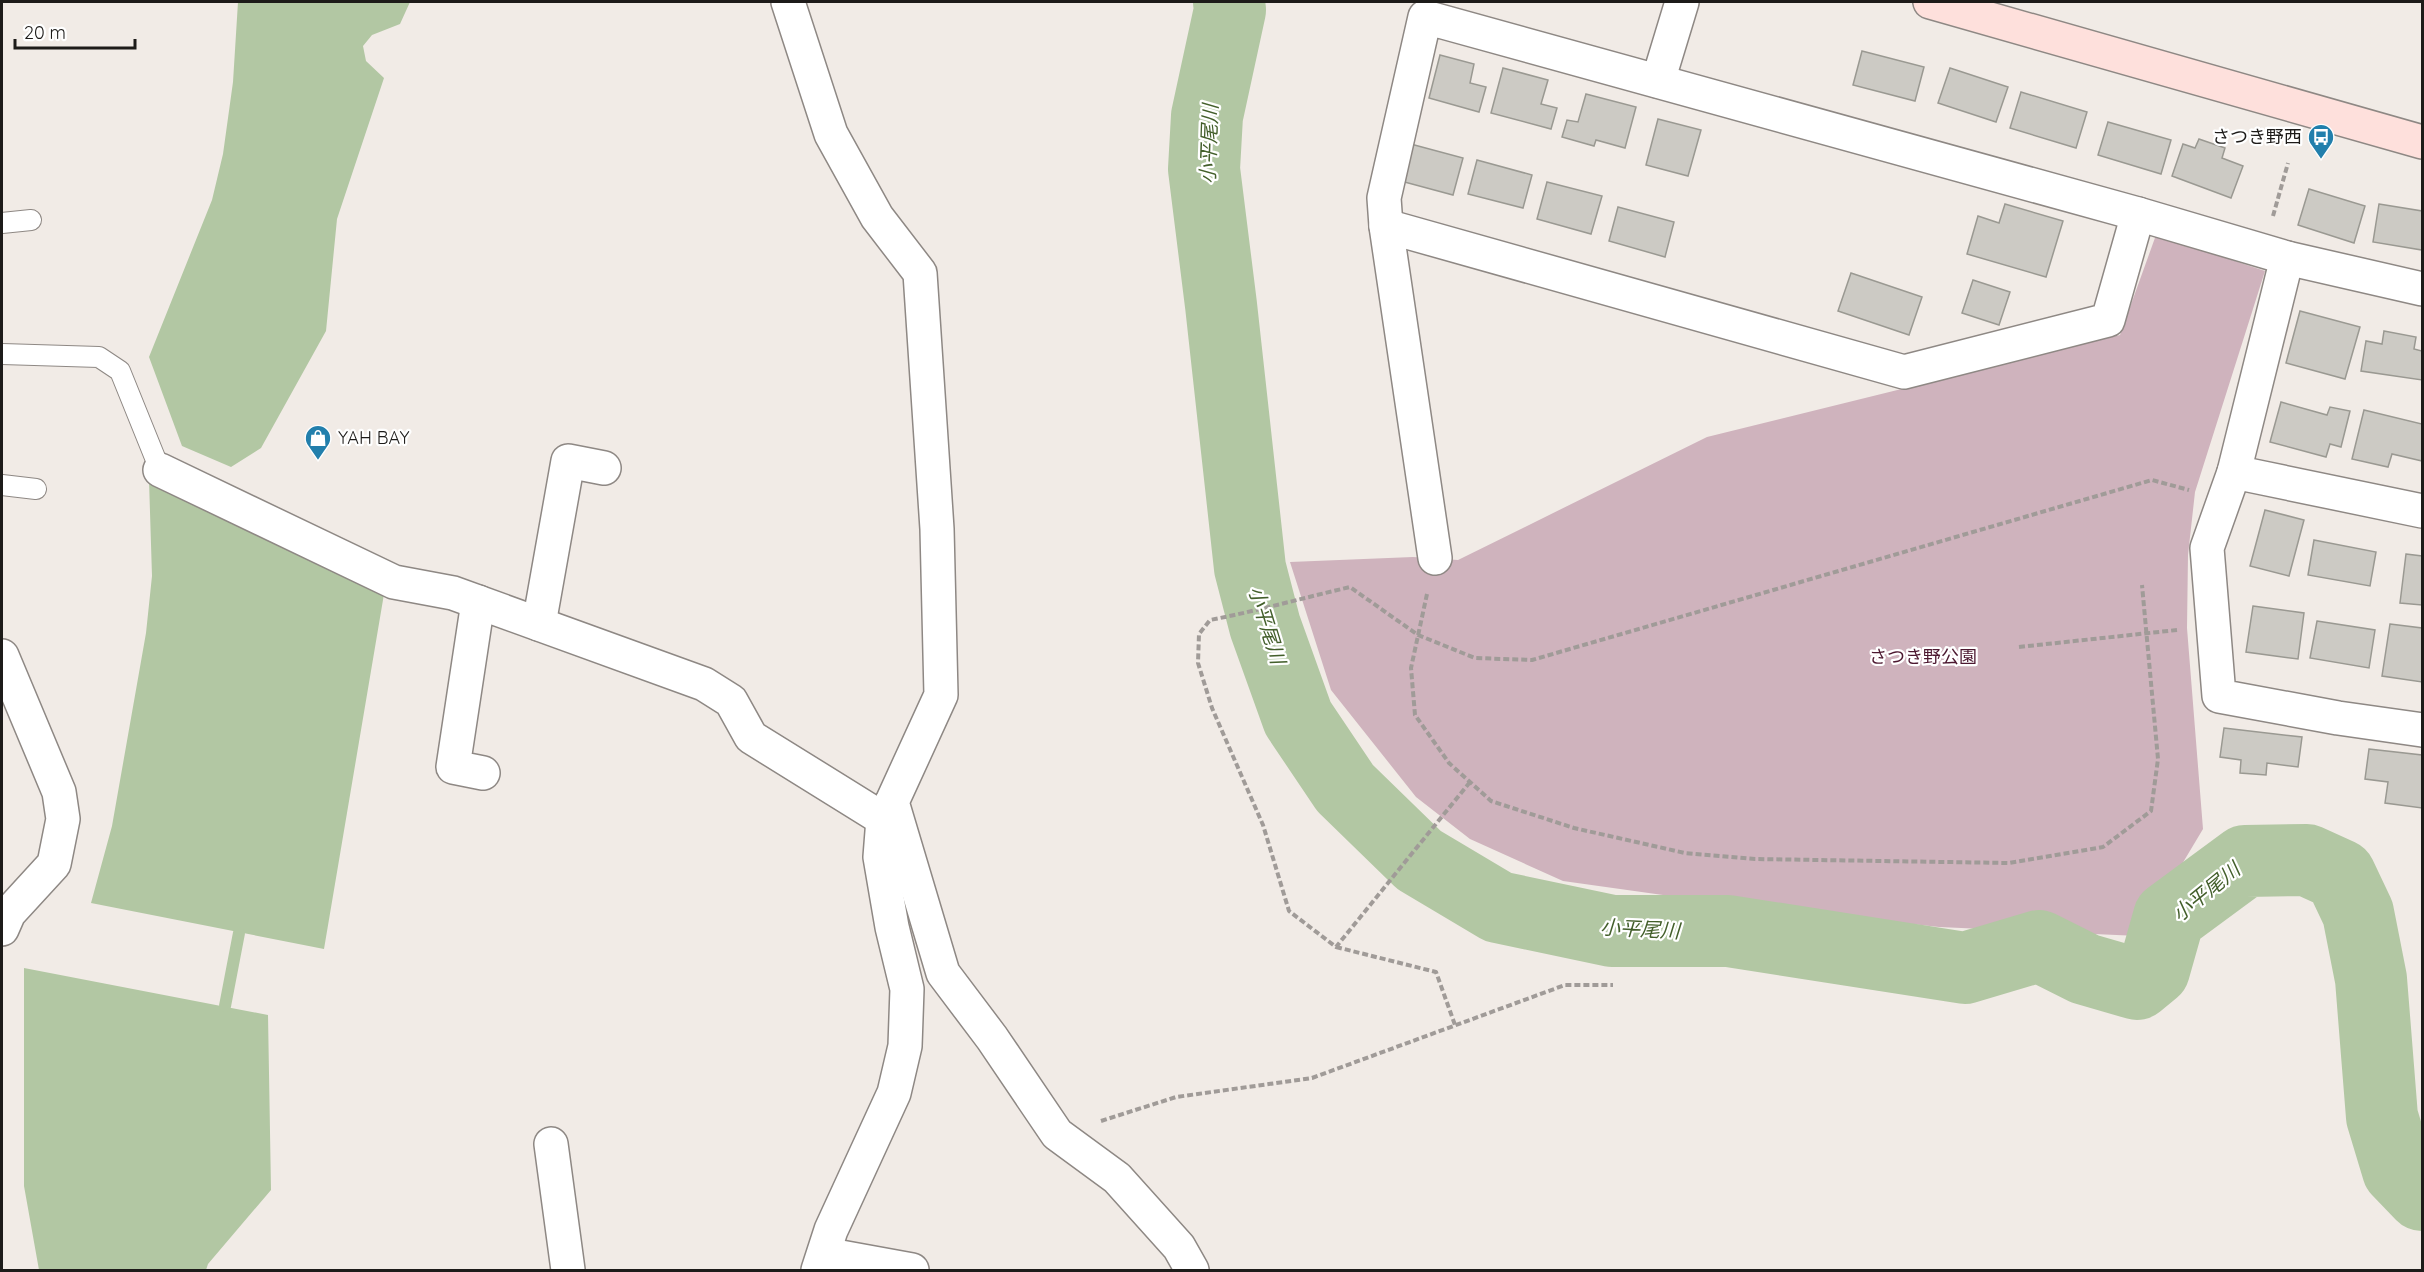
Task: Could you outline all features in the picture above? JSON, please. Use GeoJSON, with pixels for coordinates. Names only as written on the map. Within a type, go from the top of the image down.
{"type":"FeatureCollection","features":[{"type":"Feature","properties":{"kind":"street"},"geometry":{"type":"LineString","coordinates":[[788,2],[831,134],[877,217],[920,273],[938,529],[941,695],[887,811],[880,857],[892,927],[907,989],[905,1046],[894,1093],[831,1230],[821,1262],[912,1270]]}},
{"type":"Feature","properties":{"kind":"street"},"geometry":{"type":"LineString","coordinates":[[1658,81],[1682,2]]}},
{"type":"Feature","properties":{"kind":"street"},"geometry":{"type":"LineString","coordinates":[[1930,2],[2422,142]]}},
{"type":"Feature","properties":{"kind":"street"},"geometry":{"type":"LineString","coordinates":[[1435,558],[1386,226],[1384,198],[1425,17],[2138,214],[2275,255],[2422,289]]}},
{"type":"Feature","properties":{"kind":"street"},"geometry":{"type":"LineString","coordinates":[[1386,226],[1904,372],[2108,320],[2138,214]]}},
{"type":"Feature","properties":{"kind":"street"},"geometry":{"type":"LineString","coordinates":[[2275,255],[2229,486],[2207,548],[2219,696],[2338,718],[2422,730]]}},
{"type":"Feature","properties":{"kind":"street"},"geometry":{"type":"LineString","coordinates":[[539,624],[568,461],[604,468]]}},
{"type":"Feature","properties":{"kind":"street"},"geometry":{"type":"LineString","coordinates":[[160,470],[394,582],[453,593],[704,684],[731,701],[751,737],[887,811],[943,973],[992,1038],[1057,1134],[1117,1178],[1179,1246],[1192,1270]]}},
{"type":"Feature","properties":{"kind":"street"},"geometry":{"type":"LineString","coordinates":[[2229,486],[2422,511]]}},
{"type":"Feature","properties":{"kind":"street"},"geometry":{"type":"LineString","coordinates":[[478,602],[453,767],[483,773]]}},
{"type":"Feature","properties":{"kind":"street"},"geometry":{"type":"LineString","coordinates":[[2,656],[59,792],[63,819],[54,864],[9,913],[2,929]]}},
{"type":"Feature","properties":{"kind":"street"},"geometry":{"type":"LineString","coordinates":[[551,1144],[568,1270]]}},
{"type":"Feature","properties":{"kind":"lane"},"geometry":{"type":"LineString","coordinates":[[2,223],[31,220]]}},
{"type":"Feature","properties":{"kind":"lane"},"geometry":{"type":"LineString","coordinates":[[2,354],[99,357],[120,371],[160,470]]}},
{"type":"Feature","properties":{"kind":"lane"},"geometry":{"type":"LineString","coordinates":[[2,485],[36,489]]}},
{"type":"Feature","properties":{"kind":"path"},"geometry":{"type":"LineString","coordinates":[[2275,255],[2288,163]]}},
{"type":"Feature","properties":{"kind":"path"},"geometry":{"type":"LineString","coordinates":[[1455,1025],[1436,972],[1336,948],[1289,911],[1263,825],[1212,708],[1198,663],[1199,634],[1210,620],[1350,587],[1418,635],[1475,658],[1533,660],[2152,480],[2229,486]]}},
{"type":"Feature","properties":{"kind":"path"},"geometry":{"type":"LineString","coordinates":[[1435,558],[1412,668],[1415,715],[1449,763],[1491,801],[1575,828],[1685,853],[1755,859],[2009,863],[2103,847],[2151,811],[2158,759],[2142,585]]}},
{"type":"Feature","properties":{"kind":"path"},"geometry":{"type":"LineString","coordinates":[[2019,647],[2166,631]]}},
{"type":"Feature","properties":{"kind":"path"},"geometry":{"type":"LineString","coordinates":[[1336,948],[1470,782]]}},
{"type":"Feature","properties":{"kind":"path"},"geometry":{"type":"LineString","coordinates":[[1057,1134],[1176,1097],[1311,1078],[1565,985],[1613,985]]}},
{"type":"Feature","properties":{"kind":"green space","name":"さつき野公園"},"geometry":{"type":"Polygon","coordinates":[[[2156,235],[2265,271],[2195,492],[2188,555],[2187,628],[2203,829],[2139,936],[1939,927],[1720,903],[1563,881],[1470,839],[1416,797],[1331,690],[1290,562],[1413,557],[1458,560],[1707,437],[2120,335],[2156,235]]]}},
{"type":"Feature","properties":{"kind":"shaded area"},"geometry":{"type":"Polygon","coordinates":[[[238,2],[410,2],[400,24],[372,35],[363,46],[366,61],[384,78],[337,219],[326,331],[261,448],[231,467],[182,446],[149,357],[212,200],[223,154],[233,82],[238,2]]]}},
{"type":"Feature","properties":{"kind":"shaded area"},"geometry":{"type":"Polygon","coordinates":[[[149,480],[384,594],[324,949],[91,903],[112,826],[146,633],[152,576],[149,480]]]}},
{"type":"Feature","properties":{"kind":"shaded area"},"geometry":{"type":"Polygon","coordinates":[[[24,968],[268,1015],[271,1190],[208,1264],[206,1270],[39,1270],[24,1186],[24,968]]]}},
{"type":"Feature","properties":{"kind":"building"},"geometry":{"type":"Polygon","coordinates":[[[1862,51],[1924,67],[1915,101],[1853,85],[1862,51]]]}},
{"type":"Feature","properties":{"kind":"building"},"geometry":{"type":"Polygon","coordinates":[[[1440,55],[1474,64],[1470,83],[1486,87],[1479,112],[1429,98],[1440,55]]]}},
{"type":"Feature","properties":{"kind":"building"},"geometry":{"type":"Polygon","coordinates":[[[1503,68],[1548,80],[1541,104],[1557,108],[1551,129],[1491,113],[1503,68]]]}},
{"type":"Feature","properties":{"kind":"building"},"geometry":{"type":"Polygon","coordinates":[[[1950,68],[2008,87],[1996,122],[1938,103],[1950,68]]]}},
{"type":"Feature","properties":{"kind":"building"},"geometry":{"type":"Polygon","coordinates":[[[2021,92],[2087,112],[2076,148],[2010,128],[2021,92]]]}},
{"type":"Feature","properties":{"kind":"building"},"geometry":{"type":"Polygon","coordinates":[[[1586,94],[1636,107],[1625,148],[1596,140],[1594,146],[1562,137],[1567,120],[1578,122],[1586,94]]]}},
{"type":"Feature","properties":{"kind":"building"},"geometry":{"type":"Polygon","coordinates":[[[1658,119],[1701,130],[1688,176],[1646,165],[1658,119]]]}},
{"type":"Feature","properties":{"kind":"building"},"geometry":{"type":"Polygon","coordinates":[[[2108,122],[2171,140],[2161,174],[2098,155],[2108,122]]]}},
{"type":"Feature","properties":{"kind":"building"},"geometry":{"type":"Polygon","coordinates":[[[2199,139],[2225,148],[2222,158],[2243,166],[2231,198],[2172,176],[2183,144],[2195,148],[2199,139]]]}},
{"type":"Feature","properties":{"kind":"building"},"geometry":{"type":"Polygon","coordinates":[[[1407,143],[1463,158],[1453,195],[1397,180],[1407,143]]]}},
{"type":"Feature","properties":{"kind":"building"},"geometry":{"type":"Polygon","coordinates":[[[1477,160],[1532,175],[1523,208],[1468,194],[1477,160]]]}},
{"type":"Feature","properties":{"kind":"building"},"geometry":{"type":"Polygon","coordinates":[[[1547,182],[1602,196],[1591,234],[1537,219],[1547,182]]]}},
{"type":"Feature","properties":{"kind":"building"},"geometry":{"type":"Polygon","coordinates":[[[2309,189],[2365,206],[2354,243],[2298,225],[2309,189]]]}},
{"type":"Feature","properties":{"kind":"building"},"geometry":{"type":"Polygon","coordinates":[[[2005,204],[2063,221],[2046,277],[1967,254],[1978,216],[1999,223],[2005,204]]]}},
{"type":"Feature","properties":{"kind":"building"},"geometry":{"type":"Polygon","coordinates":[[[2379,204],[2422,211],[2422,250],[2373,242],[2379,204]]]}},
{"type":"Feature","properties":{"kind":"building"},"geometry":{"type":"Polygon","coordinates":[[[1618,207],[1674,222],[1665,257],[1609,241],[1618,207]]]}},
{"type":"Feature","properties":{"kind":"building"},"geometry":{"type":"Polygon","coordinates":[[[1851,273],[1922,297],[1909,335],[1838,311],[1851,273]]]}},
{"type":"Feature","properties":{"kind":"building"},"geometry":{"type":"Polygon","coordinates":[[[1973,280],[2010,292],[1999,325],[1962,313],[1973,280]]]}},
{"type":"Feature","properties":{"kind":"building"},"geometry":{"type":"Polygon","coordinates":[[[2300,311],[2360,327],[2345,379],[2286,363],[2300,311]]]}},
{"type":"Feature","properties":{"kind":"building"},"geometry":{"type":"Polygon","coordinates":[[[2384,331],[2416,337],[2414,349],[2422,351],[2422,380],[2361,371],[2366,341],[2382,344],[2384,331]]]}},
{"type":"Feature","properties":{"kind":"building"},"geometry":{"type":"Polygon","coordinates":[[[2281,402],[2327,415],[2330,407],[2350,411],[2341,447],[2330,444],[2326,457],[2270,442],[2281,402]]]}},
{"type":"Feature","properties":{"kind":"building"},"geometry":{"type":"Polygon","coordinates":[[[2364,410],[2422,424],[2422,461],[2392,454],[2388,467],[2352,459],[2364,410]]]}},
{"type":"Feature","properties":{"kind":"building"},"geometry":{"type":"Polygon","coordinates":[[[2265,510],[2304,520],[2289,576],[2250,566],[2265,510]]]}},
{"type":"Feature","properties":{"kind":"building"},"geometry":{"type":"Polygon","coordinates":[[[2314,540],[2376,552],[2370,586],[2308,575],[2314,540]]]}},
{"type":"Feature","properties":{"kind":"building"},"geometry":{"type":"Polygon","coordinates":[[[2406,554],[2422,556],[2422,605],[2400,603],[2406,554]]]}},
{"type":"Feature","properties":{"kind":"building"},"geometry":{"type":"Polygon","coordinates":[[[2253,606],[2304,613],[2298,659],[2246,652],[2253,606]]]}},
{"type":"Feature","properties":{"kind":"building"},"geometry":{"type":"Polygon","coordinates":[[[2317,621],[2375,630],[2369,668],[2310,658],[2317,621]]]}},
{"type":"Feature","properties":{"kind":"building"},"geometry":{"type":"Polygon","coordinates":[[[2390,624],[2422,628],[2422,682],[2382,676],[2390,624]]]}},
{"type":"Feature","properties":{"kind":"building"},"geometry":{"type":"Polygon","coordinates":[[[2224,728],[2302,737],[2298,767],[2267,763],[2266,775],[2240,773],[2241,760],[2220,757],[2224,728]]]}},
{"type":"Feature","properties":{"kind":"building"},"geometry":{"type":"Polygon","coordinates":[[[2369,749],[2422,755],[2422,808],[2385,803],[2388,782],[2365,779],[2369,749]]]}},
{"type":"Feature","properties":{"kind":"waterway","name":"小平尾川"},"geometry":{"type":"LineString","coordinates":[[1229,2],[1230,10],[1207,116],[1204,169],[1250,568],[1265,626],[1298,718],[1345,788],[1419,860],[1498,907],[1612,931],[1728,931],[1965,968],[2039,946],[2085,969],[2137,984],[2154,970],[2169,917],[2245,861],[2307,860],[2340,875],[2358,913],[2371,979],[2382,1117],[2398,1170],[2422,1195]]}},
{"type":"Feature","properties":{"kind":"waterway"},"geometry":{"type":"LineString","coordinates":[[225,1006],[239,933]]}},
{"type":"Feature","properties":{"kind":"place","name":"さつき野西"},"geometry":{"type":"Point","coordinates":[2321,160]}},
{"type":"Feature","properties":{"kind":"place","name":"YAH BAY"},"geometry":{"type":"Point","coordinates":[318,461]}}]}
